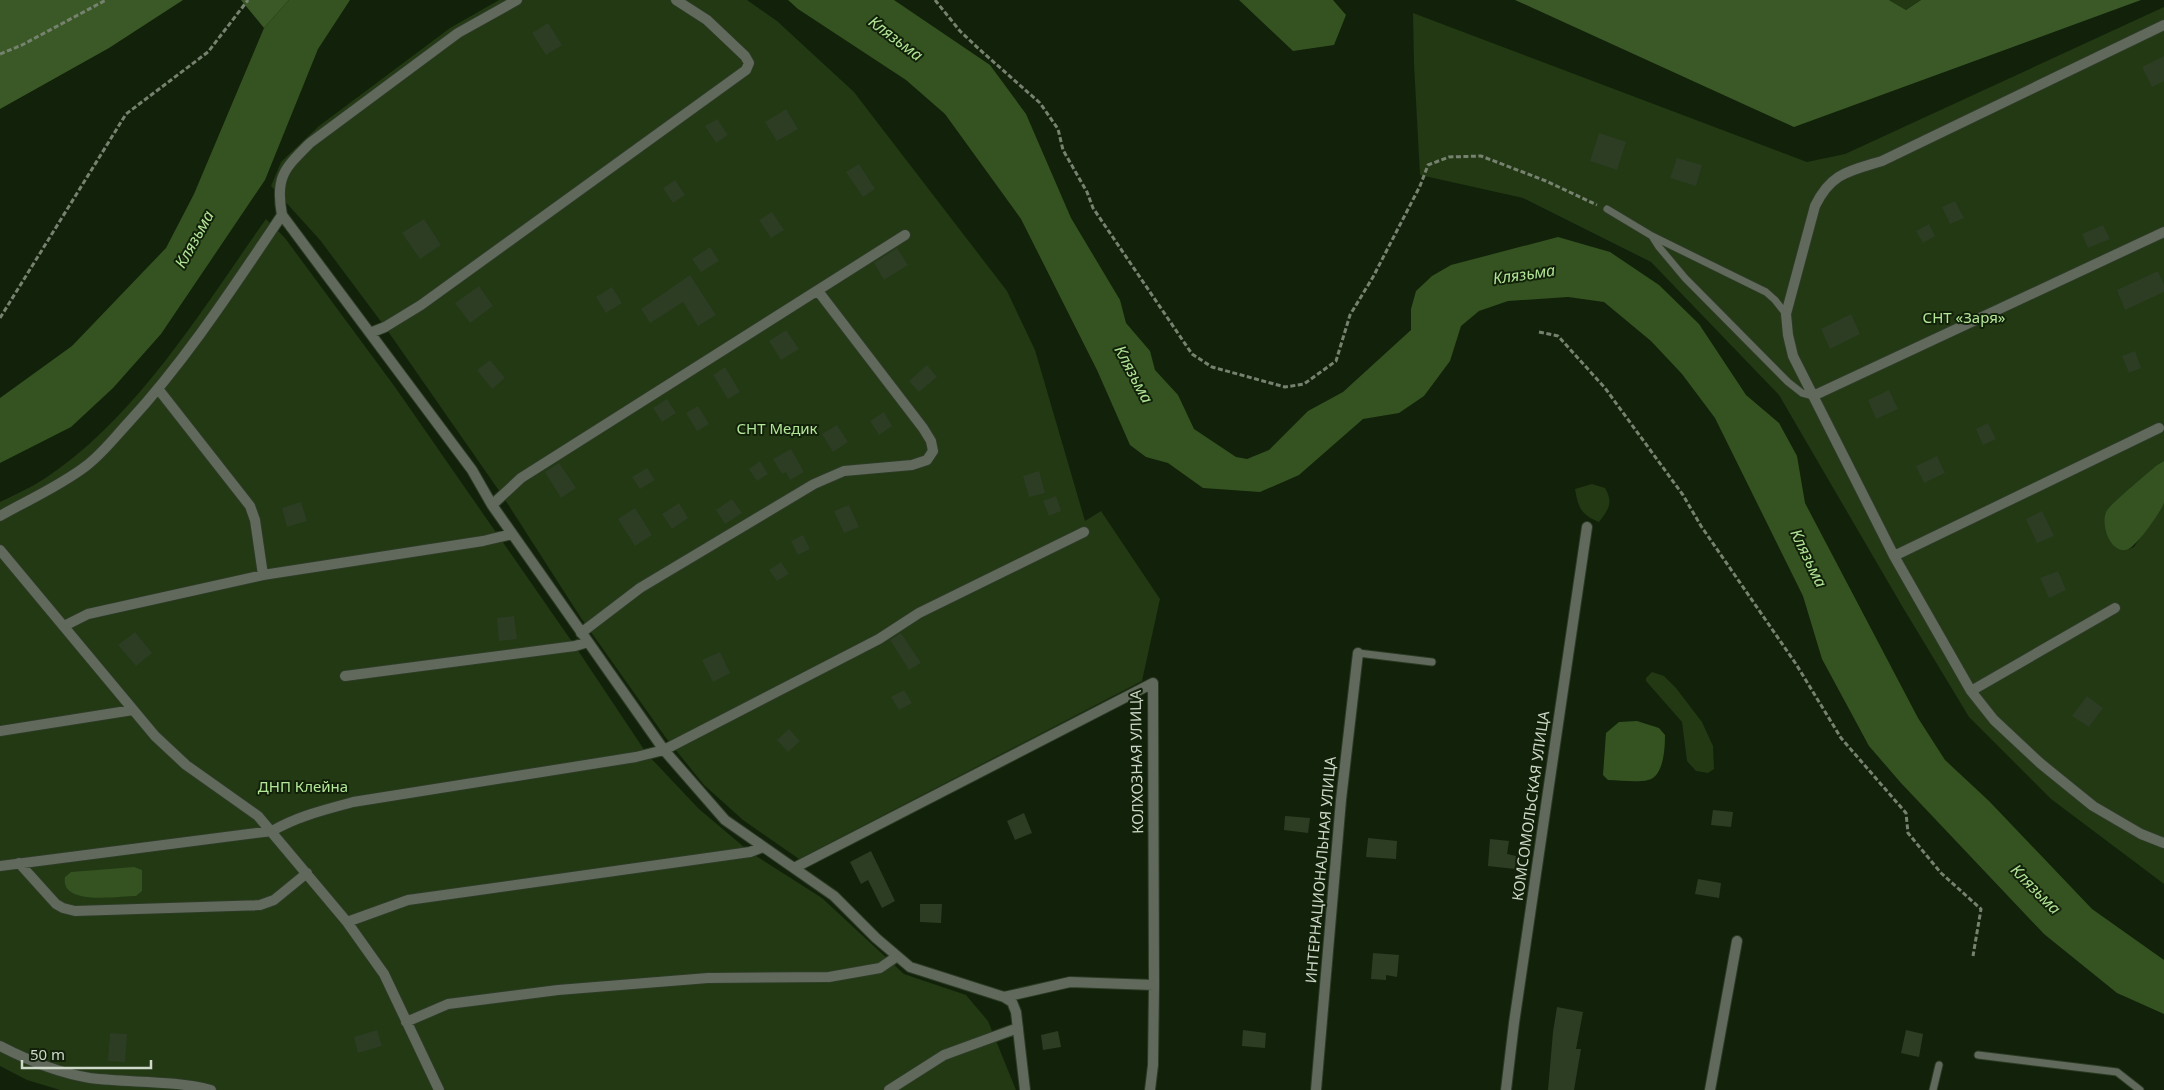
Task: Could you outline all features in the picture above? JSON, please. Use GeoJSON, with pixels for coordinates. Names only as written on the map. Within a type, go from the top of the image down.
{"type":"FeatureCollection","features":[{"type":"Feature","properties":{"kind":"street"},"geometry":{"type":"LineString","coordinates":[[517,0],[458,33],[310,143],[291,162],[282,177],[278,196],[282,215],[472,470],[492,505],[664,750],[725,820],[834,896],[896,957],[910,967],[1004,997],[1012,1002],[1016,1012],[1025,1090]]}},
{"type":"Feature","properties":{"kind":"street"},"geometry":{"type":"LineString","coordinates":[[370,333],[421,305],[746,70],[748,63],[745,56],[707,20],[676,0]]}},
{"type":"Feature","properties":{"kind":"street"},"geometry":{"type":"LineString","coordinates":[[2164,25],[1882,161],[1851,170],[1833,179],[1823,190],[1815,206],[1786,314],[1793,356],[1894,556],[1971,691],[2000,726],[2040,763],[2093,806],[2141,834],[2164,843]]}},
{"type":"Feature","properties":{"kind":"street"},"geometry":{"type":"LineString","coordinates":[[0,516],[86,466],[159,390],[215,314],[282,215]]}},
{"type":"Feature","properties":{"kind":"street"},"geometry":{"type":"LineString","coordinates":[[1813,396],[2164,232]]}},
{"type":"Feature","properties":{"kind":"street"},"geometry":{"type":"LineString","coordinates":[[492,505],[521,478],[904,235]]}},
{"type":"Feature","properties":{"kind":"street"},"geometry":{"type":"LineString","coordinates":[[581,633],[640,588],[814,484],[844,471],[912,464],[928,460],[933,451],[931,441],[923,428],[818,291]]}},
{"type":"Feature","properties":{"kind":"street"},"geometry":{"type":"LineString","coordinates":[[159,390],[250,506],[255,520],[263,575]]}},
{"type":"Feature","properties":{"kind":"street"},"geometry":{"type":"LineString","coordinates":[[1894,556],[2159,428]]}},
{"type":"Feature","properties":{"kind":"street","name":"КОМСОМОЛЬСКАЯ УЛИЦА"},"geometry":{"type":"LineString","coordinates":[[1506,1090],[1587,527]]}},
{"type":"Feature","properties":{"kind":"street"},"geometry":{"type":"LineString","coordinates":[[0,866],[272,832],[288,822],[308,814],[353,802],[636,757],[664,750],[879,639],[919,612],[1084,532]]}},
{"type":"Feature","properties":{"kind":"street"},"geometry":{"type":"LineString","coordinates":[[64,626],[88,614],[263,575],[483,541],[512,534]]}},
{"type":"Feature","properties":{"kind":"street"},"geometry":{"type":"LineString","coordinates":[[0,550],[155,736],[186,765],[241,802],[272,832],[347,922],[384,974],[439,1090]]}},
{"type":"Feature","properties":{"kind":"street"},"geometry":{"type":"LineString","coordinates":[[1971,691],[2115,608]]}},
{"type":"Feature","properties":{"kind":"street"},"geometry":{"type":"LineString","coordinates":[[345,676],[566,647],[588,642]]}},
{"type":"Feature","properties":{"kind":"street","name":"ИНТЕРНАЦИОНАЛЬНАЯ УЛИЦА"},"geometry":{"type":"LineString","coordinates":[[1316,1090],[1341,800],[1358,653]]}},
{"type":"Feature","properties":{"kind":"street","name":"КОЛХОЗНАЯ УЛИЦА"},"geometry":{"type":"LineString","coordinates":[[794,868],[1153,683],[1154,984],[1153,1065],[1150,1090]]}},
{"type":"Feature","properties":{"kind":"street"},"geometry":{"type":"LineString","coordinates":[[0,731],[133,710]]}},
{"type":"Feature","properties":{"kind":"street"},"geometry":{"type":"LineString","coordinates":[[347,922],[408,900],[750,852],[762,847]]}},
{"type":"Feature","properties":{"kind":"street"},"geometry":{"type":"LineString","coordinates":[[19,863],[56,904],[75,911],[260,905],[274,900],[307,873]]}},
{"type":"Feature","properties":{"kind":"street"},"geometry":{"type":"LineString","coordinates":[[1710,1090],[1737,941]]}},
{"type":"Feature","properties":{"kind":"street"},"geometry":{"type":"LineString","coordinates":[[406,1022],[448,1004],[558,990],[708,978],[828,977],[880,968],[896,957]]}},
{"type":"Feature","properties":{"kind":"street"},"geometry":{"type":"LineString","coordinates":[[1004,997],[1070,982],[1154,984]]}},
{"type":"Feature","properties":{"kind":"street"},"geometry":{"type":"LineString","coordinates":[[889,1090],[944,1055],[1018,1028]]}},
{"type":"Feature","properties":{"kind":"street"},"geometry":{"type":"LineString","coordinates":[[0,1046],[47,1068],[89,1078],[185,1085],[212,1090]]}},
{"type":"Feature","properties":{"kind":"lane"},"geometry":{"type":"LineString","coordinates":[[1606,210],[1652,236],[1766,292],[1776,300],[1786,314]]}},
{"type":"Feature","properties":{"kind":"lane"},"geometry":{"type":"LineString","coordinates":[[1652,236],[1685,278],[1738,329],[1788,382],[1802,393],[1813,396]]}},
{"type":"Feature","properties":{"kind":"lane"},"geometry":{"type":"LineString","coordinates":[[1358,653],[1432,662]]}},
{"type":"Feature","properties":{"kind":"lane"},"geometry":{"type":"LineString","coordinates":[[1978,1055],[2116,1072],[2140,1090]]}},
{"type":"Feature","properties":{"kind":"lane"},"geometry":{"type":"LineString","coordinates":[[1933,1090],[1939,1065]]}},
{"type":"Feature","properties":{"kind":"path"},"geometry":{"type":"LineString","coordinates":[[0,54],[22,45],[106,0]]}},
{"type":"Feature","properties":{"kind":"path"},"geometry":{"type":"LineString","coordinates":[[0,318],[126,114],[208,52],[248,0]]}},
{"type":"Feature","properties":{"kind":"path"},"geometry":{"type":"LineString","coordinates":[[935,0],[966,37],[1040,104],[1058,129],[1063,150],[1087,192],[1093,208],[1192,354],[1212,367],[1285,387],[1304,384],[1336,361],[1350,314],[1373,277],[1420,186],[1428,165],[1450,157],[1481,156],[1546,181],[1606,210]]}},
{"type":"Feature","properties":{"kind":"path"},"geometry":{"type":"LineString","coordinates":[[1539,332],[1558,336],[1605,388],[1683,495],[1701,526],[1796,664],[1841,738],[1906,812],[1908,833],[1941,873],[1981,909],[1973,956]]}},
{"type":"Feature","properties":{"kind":"green space","name":"СНТ Медик"},"geometry":{"type":"Polygon","coordinates":[[[499,0],[747,0],[777,21],[854,92],[1007,291],[1035,350],[1085,521],[1101,511],[1160,599],[1142,681],[799,859],[743,820],[704,785],[666,738],[581,618],[502,495],[385,327],[320,240],[271,186],[281,162],[319,126],[450,28],[499,0]]]}},
{"type":"Feature","properties":{"kind":"green space"},"geometry":{"type":"Polygon","coordinates":[[[1889,0],[1921,0],[1906,10],[1889,0]]]}},
{"type":"Feature","properties":{"kind":"green space","name":"СНТ «Заря»"},"geometry":{"type":"Polygon","coordinates":[[[2164,7],[2164,461],[2157,465],[2107,511],[2126,550],[2134,547],[2164,503],[2164,884],[2051,799],[1969,717],[1779,395],[1651,262],[1523,198],[1420,175],[1413,13],[1807,162],[1845,154],[2164,7]]]}},
{"type":"Feature","properties":{"kind":"green space","name":"ДНП Клейна"},"geometry":{"type":"Polygon","coordinates":[[[266,219],[285,238],[395,387],[575,646],[647,754],[699,809],[750,852],[822,898],[904,974],[966,995],[988,1021],[1016,1090],[60,1090],[27,1080],[0,1066],[0,502],[44,479],[78,454],[109,425],[139,393],[166,359],[266,219]]]}},
{"type":"Feature","properties":{"kind":"green space"},"geometry":{"type":"Polygon","coordinates":[[[1592,484],[1605,488],[1609,498],[1609,506],[1599,522],[1581,510],[1576,495],[1575,489],[1592,484]]]}},
{"type":"Feature","properties":{"kind":"green space"},"geometry":{"type":"Polygon","coordinates":[[[1652,672],[1664,676],[1676,688],[1702,722],[1713,746],[1714,769],[1708,773],[1696,771],[1687,761],[1682,722],[1646,681],[1646,678],[1652,672]]]}},
{"type":"Feature","properties":{"kind":"shaded area"},"geometry":{"type":"Polygon","coordinates":[[[0,0],[183,0],[109,48],[0,109],[0,0]]]}},
{"type":"Feature","properties":{"kind":"shaded area"},"geometry":{"type":"Polygon","coordinates":[[[241,0],[289,0],[264,28],[241,0]]]}},
{"type":"Feature","properties":{"kind":"shaded area"},"geometry":{"type":"Polygon","coordinates":[[[1515,0],[1889,0],[1906,10],[1921,0],[2141,0],[1794,127],[1515,0]]]}},
{"type":"Feature","properties":{"kind":"water","name":"Клязьма"},"geometry":{"type":"Polygon","coordinates":[[[289,0],[350,0],[318,49],[265,180],[161,334],[113,388],[71,427],[0,463],[0,398],[72,346],[166,248],[194,194],[264,28],[289,0]]]}},
{"type":"Feature","properties":{"kind":"water","name":"Клязьма"},"geometry":{"type":"Polygon","coordinates":[[[788,0],[894,0],[990,65],[1026,114],[1071,218],[1120,300],[1126,323],[1150,351],[1155,370],[1178,395],[1194,429],[1236,457],[1247,459],[1269,450],[1308,411],[1343,392],[1411,330],[1411,309],[1416,291],[1432,276],[1451,265],[1558,237],[1610,252],[1659,285],[1699,324],[1746,395],[1779,423],[1797,456],[1805,503],[1918,718],[1945,760],[1989,801],[2092,909],[2164,960],[2164,1014],[2117,993],[2044,934],[1901,783],[1869,746],[1822,659],[1803,596],[1715,418],[1682,374],[1651,341],[1604,302],[1568,297],[1508,301],[1479,311],[1461,326],[1450,361],[1424,396],[1399,413],[1363,419],[1299,475],[1260,492],[1203,488],[1168,463],[1146,457],[1130,445],[1097,370],[1021,219],[945,114],[906,80],[798,9],[788,0]]]}},
{"type":"Feature","properties":{"kind":"water"},"geometry":{"type":"Polygon","coordinates":[[[1239,0],[1333,0],[1346,15],[1334,45],[1293,51],[1239,0]]]}},
{"type":"Feature","properties":{"kind":"water"},"geometry":{"type":"Polygon","coordinates":[[[2164,461],[2164,503],[2162,508],[2147,530],[2130,548],[2126,550],[2115,547],[2106,530],[2106,512],[2129,489],[2164,461]]]}},
{"type":"Feature","properties":{"kind":"water"},"geometry":{"type":"Polygon","coordinates":[[[1637,721],[1659,728],[1665,735],[1664,754],[1660,768],[1653,778],[1648,780],[1608,780],[1603,775],[1606,733],[1619,722],[1637,721]]]}},
{"type":"Feature","properties":{"kind":"water"},"geometry":{"type":"Polygon","coordinates":[[[134,867],[142,870],[142,891],[136,896],[104,898],[81,896],[71,892],[66,886],[65,877],[71,872],[134,867]]]}},
{"type":"Feature","properties":{"kind":"building"},"geometry":{"type":"Polygon","coordinates":[[[548,23],[562,45],[546,55],[532,33],[548,23]]]}},
{"type":"Feature","properties":{"kind":"building"},"geometry":{"type":"Polygon","coordinates":[[[2164,56],[2164,81],[2152,87],[2142,67],[2164,56]]]}},
{"type":"Feature","properties":{"kind":"building"},"geometry":{"type":"Polygon","coordinates":[[[786,109],[798,129],[777,141],[765,122],[786,109]]]}},
{"type":"Feature","properties":{"kind":"building"},"geometry":{"type":"Polygon","coordinates":[[[717,119],[728,135],[716,143],[705,126],[717,119]]]}},
{"type":"Feature","properties":{"kind":"building"},"geometry":{"type":"Polygon","coordinates":[[[1599,133],[1626,142],[1617,170],[1590,161],[1599,133]]]}},
{"type":"Feature","properties":{"kind":"building"},"geometry":{"type":"Polygon","coordinates":[[[1677,158],[1702,165],[1696,186],[1670,178],[1677,158]]]}},
{"type":"Feature","properties":{"kind":"building"},"geometry":{"type":"Polygon","coordinates":[[[859,164],[875,189],[863,197],[846,172],[859,164]]]}},
{"type":"Feature","properties":{"kind":"building"},"geometry":{"type":"Polygon","coordinates":[[[675,180],[685,195],[673,203],[663,188],[675,180]]]}},
{"type":"Feature","properties":{"kind":"building"},"geometry":{"type":"Polygon","coordinates":[[[1955,201],[1964,218],[1950,224],[1942,207],[1955,201]]]}},
{"type":"Feature","properties":{"kind":"building"},"geometry":{"type":"Polygon","coordinates":[[[772,212],[784,230],[771,238],[759,220],[772,212]]]}},
{"type":"Feature","properties":{"kind":"building"},"geometry":{"type":"Polygon","coordinates":[[[424,219],[441,245],[420,259],[402,233],[424,219]]]}},
{"type":"Feature","properties":{"kind":"building"},"geometry":{"type":"Polygon","coordinates":[[[1929,224],[1935,236],[1923,243],[1916,231],[1929,224]]]}},
{"type":"Feature","properties":{"kind":"building"},"geometry":{"type":"Polygon","coordinates":[[[2103,225],[2110,239],[2088,248],[2082,234],[2103,225]]]}},
{"type":"Feature","properties":{"kind":"building"},"geometry":{"type":"Polygon","coordinates":[[[710,247],[719,261],[701,272],[692,259],[710,247]]]}},
{"type":"Feature","properties":{"kind":"building"},"geometry":{"type":"Polygon","coordinates":[[[897,248],[908,265],[884,280],[874,263],[897,248]]]}},
{"type":"Feature","properties":{"kind":"building"},"geometry":{"type":"Polygon","coordinates":[[[2158,271],[2164,285],[2164,292],[2125,310],[2117,290],[2158,271]]]}},
{"type":"Feature","properties":{"kind":"building"},"geometry":{"type":"Polygon","coordinates":[[[690,275],[716,315],[698,326],[683,302],[650,323],[641,309],[690,275]]]}},
{"type":"Feature","properties":{"kind":"building"},"geometry":{"type":"Polygon","coordinates":[[[479,286],[493,306],[470,323],[455,303],[479,286]]]}},
{"type":"Feature","properties":{"kind":"building"},"geometry":{"type":"Polygon","coordinates":[[[612,287],[622,303],[606,313],[596,297],[612,287]]]}},
{"type":"Feature","properties":{"kind":"building"},"geometry":{"type":"Polygon","coordinates":[[[1851,314],[1860,334],[1830,349],[1821,329],[1851,314]]]}},
{"type":"Feature","properties":{"kind":"building"},"geometry":{"type":"Polygon","coordinates":[[[786,330],[799,349],[781,360],[769,341],[786,330]]]}},
{"type":"Feature","properties":{"kind":"building"},"geometry":{"type":"Polygon","coordinates":[[[2135,351],[2141,368],[2129,373],[2122,356],[2135,351]]]}},
{"type":"Feature","properties":{"kind":"building"},"geometry":{"type":"Polygon","coordinates":[[[490,360],[505,378],[492,389],[477,370],[490,360]]]}},
{"type":"Feature","properties":{"kind":"building"},"geometry":{"type":"Polygon","coordinates":[[[927,365],[937,377],[919,392],[909,381],[927,365]]]}},
{"type":"Feature","properties":{"kind":"building"},"geometry":{"type":"Polygon","coordinates":[[[725,367],[740,392],[728,399],[713,375],[725,367]]]}},
{"type":"Feature","properties":{"kind":"building"},"geometry":{"type":"Polygon","coordinates":[[[1889,390],[1898,409],[1876,419],[1868,400],[1889,390]]]}},
{"type":"Feature","properties":{"kind":"building"},"geometry":{"type":"Polygon","coordinates":[[[667,399],[676,413],[662,422],[653,408],[667,399]]]}},
{"type":"Feature","properties":{"kind":"building"},"geometry":{"type":"Polygon","coordinates":[[[698,406],[709,424],[697,431],[686,413],[698,406]]]}},
{"type":"Feature","properties":{"kind":"building"},"geometry":{"type":"Polygon","coordinates":[[[884,412],[892,426],[879,435],[870,421],[884,412]]]}},
{"type":"Feature","properties":{"kind":"building"},"geometry":{"type":"Polygon","coordinates":[[[1988,423],[1996,439],[1983,445],[1976,429],[1988,423]]]}},
{"type":"Feature","properties":{"kind":"building"},"geometry":{"type":"Polygon","coordinates":[[[837,425],[848,442],[833,452],[822,434],[837,425]]]}},
{"type":"Feature","properties":{"kind":"building"},"geometry":{"type":"Polygon","coordinates":[[[791,449],[804,472],[790,480],[786,472],[782,474],[773,459],[791,449]]]}},
{"type":"Feature","properties":{"kind":"building"},"geometry":{"type":"Polygon","coordinates":[[[1937,456],[1945,473],[1924,483],[1916,466],[1937,456]]]}},
{"type":"Feature","properties":{"kind":"building"},"geometry":{"type":"Polygon","coordinates":[[[760,461],[768,474],[757,481],[749,469],[760,461]]]}},
{"type":"Feature","properties":{"kind":"building"},"geometry":{"type":"Polygon","coordinates":[[[559,463],[576,488],[561,498],[545,472],[559,463]]]}},
{"type":"Feature","properties":{"kind":"building"},"geometry":{"type":"Polygon","coordinates":[[[647,468],[655,480],[640,489],[632,477],[647,468]]]}},
{"type":"Feature","properties":{"kind":"building"},"geometry":{"type":"Polygon","coordinates":[[[1039,471],[1045,493],[1029,497],[1023,476],[1039,471]]]}},
{"type":"Feature","properties":{"kind":"building"},"geometry":{"type":"Polygon","coordinates":[[[1056,496],[1061,511],[1049,516],[1043,501],[1056,496]]]}},
{"type":"Feature","properties":{"kind":"building"},"geometry":{"type":"Polygon","coordinates":[[[732,499],[742,513],[725,524],[716,510],[732,499]]]}},
{"type":"Feature","properties":{"kind":"building"},"geometry":{"type":"Polygon","coordinates":[[[301,502],[307,521],[287,527],[282,508],[301,502]]]}},
{"type":"Feature","properties":{"kind":"building"},"geometry":{"type":"Polygon","coordinates":[[[679,503],[688,518],[672,529],[662,514],[679,503]]]}},
{"type":"Feature","properties":{"kind":"building"},"geometry":{"type":"Polygon","coordinates":[[[849,505],[859,527],[844,533],[834,511],[849,505]]]}},
{"type":"Feature","properties":{"kind":"building"},"geometry":{"type":"Polygon","coordinates":[[[635,508],[652,535],[635,546],[618,519],[635,508]]]}},
{"type":"Feature","properties":{"kind":"building"},"geometry":{"type":"Polygon","coordinates":[[[2042,511],[2054,536],[2037,543],[2026,519],[2042,511]]]}},
{"type":"Feature","properties":{"kind":"building"},"geometry":{"type":"Polygon","coordinates":[[[803,535],[810,549],[798,555],[791,541],[803,535]]]}},
{"type":"Feature","properties":{"kind":"building"},"geometry":{"type":"Polygon","coordinates":[[[781,562],[789,574],[777,581],[769,570],[781,562]]]}},
{"type":"Feature","properties":{"kind":"building"},"geometry":{"type":"Polygon","coordinates":[[[2058,571],[2066,590],[2049,598],[2040,578],[2058,571]]]}},
{"type":"Feature","properties":{"kind":"building"},"geometry":{"type":"Polygon","coordinates":[[[514,616],[517,639],[499,641],[497,618],[514,616]]]}},
{"type":"Feature","properties":{"kind":"building"},"geometry":{"type":"Polygon","coordinates":[[[135,632],[152,653],[136,666],[118,645],[135,632]]]}},
{"type":"Feature","properties":{"kind":"building"},"geometry":{"type":"Polygon","coordinates":[[[901,633],[921,663],[909,670],[890,640],[901,633]]]}},
{"type":"Feature","properties":{"kind":"building"},"geometry":{"type":"Polygon","coordinates":[[[720,652],[730,673],[713,682],[702,660],[720,652]]]}},
{"type":"Feature","properties":{"kind":"building"},"geometry":{"type":"Polygon","coordinates":[[[904,690],[912,703],[899,710],[891,697],[904,690]]]}},
{"type":"Feature","properties":{"kind":"building"},"geometry":{"type":"Polygon","coordinates":[[[2087,696],[2103,708],[2089,727],[2072,716],[2087,696]]]}},
{"type":"Feature","properties":{"kind":"building"},"geometry":{"type":"Polygon","coordinates":[[[789,729],[800,741],[788,752],[777,740],[789,729]]]}},
{"type":"Feature","properties":{"kind":"building"},"geometry":{"type":"Polygon","coordinates":[[[1713,810],[1733,812],[1731,827],[1711,825],[1713,810]]]}},
{"type":"Feature","properties":{"kind":"building"},"geometry":{"type":"Polygon","coordinates":[[[1024,813],[1032,833],[1015,840],[1007,821],[1024,813]]]}},
{"type":"Feature","properties":{"kind":"building"},"geometry":{"type":"Polygon","coordinates":[[[1285,816],[1310,818],[1308,833],[1284,830],[1285,816]]]}},
{"type":"Feature","properties":{"kind":"building"},"geometry":{"type":"Polygon","coordinates":[[[1368,838],[1397,841],[1396,859],[1366,857],[1368,838]]]}},
{"type":"Feature","properties":{"kind":"building"},"geometry":{"type":"Polygon","coordinates":[[[1490,839],[1509,841],[1507,854],[1516,856],[1515,869],[1488,866],[1490,839]]]}},
{"type":"Feature","properties":{"kind":"building"},"geometry":{"type":"Polygon","coordinates":[[[871,851],[895,901],[882,908],[868,880],[861,884],[850,862],[871,851]]]}},
{"type":"Feature","properties":{"kind":"building"},"geometry":{"type":"Polygon","coordinates":[[[1698,879],[1721,883],[1719,898],[1695,894],[1698,879]]]}},
{"type":"Feature","properties":{"kind":"building"},"geometry":{"type":"Polygon","coordinates":[[[920,904],[942,904],[941,923],[920,922],[920,904]]]}},
{"type":"Feature","properties":{"kind":"building"},"geometry":{"type":"Polygon","coordinates":[[[1373,953],[1399,955],[1397,977],[1386,975],[1386,980],[1371,979],[1373,953]]]}},
{"type":"Feature","properties":{"kind":"building"},"geometry":{"type":"Polygon","coordinates":[[[1557,1007],[1583,1012],[1576,1049],[1581,1049],[1574,1090],[1548,1090],[1557,1007]]]}},
{"type":"Feature","properties":{"kind":"building"},"geometry":{"type":"Polygon","coordinates":[[[377,1030],[382,1046],[358,1053],[354,1037],[377,1030]]]}},
{"type":"Feature","properties":{"kind":"building"},"geometry":{"type":"Polygon","coordinates":[[[1243,1030],[1266,1033],[1265,1048],[1242,1046],[1243,1030]]]}},
{"type":"Feature","properties":{"kind":"building"},"geometry":{"type":"Polygon","coordinates":[[[1906,1030],[1923,1034],[1919,1057],[1901,1053],[1906,1030]]]}},
{"type":"Feature","properties":{"kind":"building"},"geometry":{"type":"Polygon","coordinates":[[[1058,1031],[1061,1047],[1043,1050],[1041,1035],[1058,1031]]]}},
{"type":"Feature","properties":{"kind":"building"},"geometry":{"type":"Polygon","coordinates":[[[110,1033],[127,1034],[125,1062],[108,1061],[110,1033]]]}}]}
